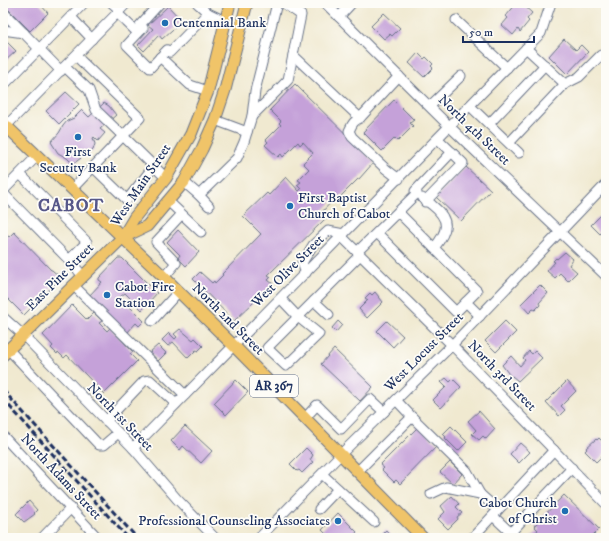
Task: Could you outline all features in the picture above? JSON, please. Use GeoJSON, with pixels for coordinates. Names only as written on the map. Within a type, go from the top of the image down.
{"type":"FeatureCollection","features":[{"type":"Feature","properties":{"kind":"main road","name":"West Main Street"},"geometry":{"type":"LineString","coordinates":[[122,238],[134,218],[166,178],[191,134],[208,90],[230,3]]}},
{"type":"Feature","properties":{"kind":"main road","name":"West Main Street"},"geometry":{"type":"LineString","coordinates":[[122,238],[147,226],[184,182],[202,149],[215,120],[227,82],[247,3]]}},
{"type":"Feature","properties":{"kind":"main road","name":"North 2nd Street"},"geometry":{"type":"LineString","coordinates":[[5,124],[234,346],[423,538]]}},
{"type":"Feature","properties":{"kind":"main road","name":"East Pine Street"},"geometry":{"type":"LineString","coordinates":[[5,353],[122,238]]}},
{"type":"Feature","properties":{"kind":"street"},"geometry":{"type":"LineString","coordinates":[[3,86],[84,3]]}},
{"type":"Feature","properties":{"kind":"street"},"geometry":{"type":"LineString","coordinates":[[112,3],[138,33]]}},
{"type":"Feature","properties":{"kind":"street"},"geometry":{"type":"LineString","coordinates":[[5,124],[63,69],[127,3]]}},
{"type":"Feature","properties":{"kind":"street"},"geometry":{"type":"LineString","coordinates":[[160,3],[140,25],[143,28],[127,45],[150,68],[167,50],[170,52],[208,13]]}},
{"type":"Feature","properties":{"kind":"street"},"geometry":{"type":"LineString","coordinates":[[197,3],[208,13],[225,21]]}},
{"type":"Feature","properties":{"kind":"street"},"geometry":{"type":"LineString","coordinates":[[199,195],[237,158],[252,116],[255,91],[277,3]]}},
{"type":"Feature","properties":{"kind":"street"},"geometry":{"type":"LineString","coordinates":[[252,116],[288,80],[302,15],[283,3]]}},
{"type":"Feature","properties":{"kind":"street","name":"North 4th Street"},"geometry":{"type":"LineString","coordinates":[[325,3],[449,126],[606,276]]}},
{"type":"Feature","properties":{"kind":"street"},"geometry":{"type":"LineString","coordinates":[[339,17],[352,3]]}},
{"type":"Feature","properties":{"kind":"street","name":"West Olive Street"},"geometry":{"type":"LineString","coordinates":[[133,448],[541,34],[551,3]]}},
{"type":"Feature","properties":{"kind":"street"},"geometry":{"type":"LineString","coordinates":[[3,12],[40,49],[89,90],[96,110],[166,178]]}},
{"type":"Feature","properties":{"kind":"street"},"geometry":{"type":"LineString","coordinates":[[71,17],[92,39]]}},
{"type":"Feature","properties":{"kind":"street"},"geometry":{"type":"LineString","coordinates":[[456,20],[507,68]]}},
{"type":"Feature","properties":{"kind":"street"},"geometry":{"type":"LineString","coordinates":[[3,30],[24,33]]}},
{"type":"Feature","properties":{"kind":"street"},"geometry":{"type":"LineString","coordinates":[[526,48],[565,84]]}},
{"type":"Feature","properties":{"kind":"street"},"geometry":{"type":"LineString","coordinates":[[293,55],[360,118]]}},
{"type":"Feature","properties":{"kind":"street"},"geometry":{"type":"LineString","coordinates":[[509,144],[565,84],[579,77],[601,55]]}},
{"type":"Feature","properties":{"kind":"street"},"geometry":{"type":"LineString","coordinates":[[72,189],[140,118],[76,56]]}},
{"type":"Feature","properties":{"kind":"street"},"geometry":{"type":"LineString","coordinates":[[160,57],[190,85],[208,90]]}},
{"type":"Feature","properties":{"kind":"street"},"geometry":{"type":"LineString","coordinates":[[489,124],[545,65]]}},
{"type":"Feature","properties":{"kind":"street"},"geometry":{"type":"LineString","coordinates":[[399,76],[360,118],[354,121],[349,131],[352,137],[386,169],[399,178]]}},
{"type":"Feature","properties":{"kind":"street"},"geometry":{"type":"LineString","coordinates":[[430,106],[461,76]]}},
{"type":"Feature","properties":{"kind":"street"},"geometry":{"type":"LineString","coordinates":[[89,90],[103,82]]}},
{"type":"Feature","properties":{"kind":"street"},"geometry":{"type":"LineString","coordinates":[[470,106],[518,153]]}},
{"type":"Feature","properties":{"kind":"street"},"geometry":{"type":"LineString","coordinates":[[215,120],[247,132]]}},
{"type":"Feature","properties":{"kind":"street"},"geometry":{"type":"LineString","coordinates":[[425,202],[462,163],[438,139]]}},
{"type":"Feature","properties":{"kind":"street"},"geometry":{"type":"LineString","coordinates":[[434,248],[446,232],[446,227],[443,219],[437,217],[414,191],[452,152]]}},
{"type":"Feature","properties":{"kind":"street"},"geometry":{"type":"LineString","coordinates":[[37,156],[3,192],[83,276]]}},
{"type":"Feature","properties":{"kind":"street"},"geometry":{"type":"LineString","coordinates":[[93,168],[126,200],[154,166]]}},
{"type":"Feature","properties":{"kind":"street"},"geometry":{"type":"LineString","coordinates":[[20,174],[87,242],[69,260]]}},
{"type":"Feature","properties":{"kind":"street"},"geometry":{"type":"LineString","coordinates":[[184,182],[209,206]]}},
{"type":"Feature","properties":{"kind":"street","name":"West Locust Street"},"geometry":{"type":"LineString","coordinates":[[260,538],[341,454],[452,345],[606,184]]}},
{"type":"Feature","properties":{"kind":"street"},"geometry":{"type":"LineString","coordinates":[[281,299],[298,317],[319,334],[286,366],[268,348],[298,317],[314,301],[377,233],[417,193]]}},
{"type":"Feature","properties":{"kind":"street"},"geometry":{"type":"LineString","coordinates":[[168,202],[201,232]]}},
{"type":"Feature","properties":{"kind":"street"},"geometry":{"type":"LineString","coordinates":[[377,233],[456,312],[477,291],[398,212]]}},
{"type":"Feature","properties":{"kind":"street"},"geometry":{"type":"LineString","coordinates":[[164,277],[176,263],[156,242],[181,214]]}},
{"type":"Feature","properties":{"kind":"street"},"geometry":{"type":"LineString","coordinates":[[306,273],[302,263],[313,245],[328,231],[343,236]]}},
{"type":"Feature","properties":{"kind":"street","name":"North 3rd Street"},"geometry":{"type":"LineString","coordinates":[[343,236],[358,254],[452,345],[606,504]]}},
{"type":"Feature","properties":{"kind":"street"},"geometry":{"type":"LineString","coordinates":[[73,285],[185,395]]}},
{"type":"Feature","properties":{"kind":"street"},"geometry":{"type":"LineString","coordinates":[[152,321],[179,292]]}},
{"type":"Feature","properties":{"kind":"street"},"geometry":{"type":"LineString","coordinates":[[314,301],[329,315]]}},
{"type":"Feature","properties":{"kind":"street"},"geometry":{"type":"LineString","coordinates":[[466,302],[480,316]]}},
{"type":"Feature","properties":{"kind":"street","name":"North 1st Street"},"geometry":{"type":"LineString","coordinates":[[3,317],[23,335],[133,448],[177,499],[215,538]]}},
{"type":"Feature","properties":{"kind":"street"},"geometry":{"type":"LineString","coordinates":[[5,353],[99,445],[104,445],[118,433]]}},
{"type":"Feature","properties":{"kind":"street"},"geometry":{"type":"LineString","coordinates":[[106,421],[144,381],[150,380],[176,404]]}},
{"type":"Feature","properties":{"kind":"street"},"geometry":{"type":"LineString","coordinates":[[305,418],[317,405],[341,429],[370,399],[384,412]]}},
{"type":"Feature","properties":{"kind":"street"},"geometry":{"type":"LineString","coordinates":[[396,400],[466,471],[480,494],[496,513],[511,536]]}},
{"type":"Feature","properties":{"kind":"street"},"geometry":{"type":"LineString","coordinates":[[358,472],[412,417]]}},
{"type":"Feature","properties":{"kind":"street","name":"North Adams Street"},"geometry":{"type":"LineString","coordinates":[[3,436],[98,538]]}},
{"type":"Feature","properties":{"kind":"street"},"geometry":{"type":"LineString","coordinates":[[472,538],[554,450]]}},
{"type":"Feature","properties":{"kind":"street"},"geometry":{"type":"LineString","coordinates":[[511,536],[514,530],[572,468]]}},
{"type":"Feature","properties":{"kind":"street"},"geometry":{"type":"LineString","coordinates":[[322,474],[374,522]]}},
{"type":"Feature","properties":{"kind":"street"},"geometry":{"type":"LineString","coordinates":[[432,494],[446,487],[480,494]]}},
{"type":"Feature","properties":{"kind":"street"},"geometry":{"type":"LineString","coordinates":[[319,510],[338,489]]}},
{"type":"Feature","properties":{"kind":"street"},"geometry":{"type":"LineString","coordinates":[[42,538],[71,508]]}},
{"type":"Feature","properties":{"kind":"building"},"geometry":{"type":"Polygon","coordinates":[[[6,3],[39,3],[48,13],[30,31],[4,5],[6,3]]]}},
{"type":"Feature","properties":{"kind":"building"},"geometry":{"type":"Polygon","coordinates":[[[517,3],[521,3],[532,13],[527,19],[529,21],[520,32],[518,29],[513,35],[502,25],[508,18],[506,16],[517,3]]]}},
{"type":"Feature","properties":{"kind":"building","name":"Centennial Bank"},"geometry":{"type":"Polygon","coordinates":[[[168,6],[182,21],[162,39],[159,35],[144,51],[138,45],[153,29],[148,25],[168,6]]]}},
{"type":"Feature","properties":{"kind":"building"},"geometry":{"type":"Polygon","coordinates":[[[384,13],[400,28],[392,36],[390,34],[384,39],[371,26],[384,13]]]}},
{"type":"Feature","properties":{"kind":"building"},"geometry":{"type":"Polygon","coordinates":[[[3,38],[16,51],[3,63],[3,38]]]}},
{"type":"Feature","properties":{"kind":"building"},"geometry":{"type":"Polygon","coordinates":[[[564,39],[576,50],[581,45],[588,52],[567,74],[549,56],[564,39]]]}},
{"type":"Feature","properties":{"kind":"building"},"geometry":{"type":"Polygon","coordinates":[[[418,53],[424,59],[426,57],[433,64],[431,66],[433,68],[424,77],[409,63],[418,53]]]}},
{"type":"Feature","properties":{"kind":"building","name":"First Baptist Church of Cabot"},"geometry":{"type":"Polygon","coordinates":[[[295,84],[374,162],[359,179],[337,200],[335,198],[321,213],[326,218],[268,275],[271,277],[268,280],[273,284],[234,321],[193,279],[200,272],[212,283],[214,281],[215,283],[261,234],[243,216],[267,193],[269,195],[286,177],[299,191],[301,189],[297,185],[301,182],[298,180],[309,169],[303,163],[313,153],[303,142],[300,145],[298,142],[283,157],[281,154],[278,157],[265,145],[268,142],[266,140],[281,125],[279,123],[281,121],[270,110],[295,84]]]}},
{"type":"Feature","properties":{"kind":"building"},"geometry":{"type":"Polygon","coordinates":[[[66,92],[79,104],[59,124],[46,111],[66,92]]]}},
{"type":"Feature","properties":{"kind":"building"},"geometry":{"type":"Polygon","coordinates":[[[394,100],[414,120],[410,123],[413,126],[398,141],[395,138],[382,151],[363,132],[394,100]]]}},
{"type":"Feature","properties":{"kind":"building","name":"First Secutity Bank"},"geometry":{"type":"Polygon","coordinates":[[[104,103],[109,106],[116,115],[100,129],[105,133],[98,141],[94,137],[93,138],[95,144],[93,150],[88,154],[77,154],[81,158],[73,164],[67,158],[58,153],[51,142],[67,121],[74,118],[82,110],[89,117],[104,103]]]}},
{"type":"Feature","properties":{"kind":"building"},"geometry":{"type":"Polygon","coordinates":[[[466,167],[491,190],[461,221],[436,197],[466,167]]]}},
{"type":"Feature","properties":{"kind":"building"},"geometry":{"type":"Polygon","coordinates":[[[606,210],[606,228],[600,234],[591,225],[606,210]]]}},
{"type":"Feature","properties":{"kind":"building"},"geometry":{"type":"Polygon","coordinates":[[[178,230],[199,252],[186,266],[178,258],[180,255],[167,242],[178,230]]]}},
{"type":"Feature","properties":{"kind":"building"},"geometry":{"type":"Polygon","coordinates":[[[3,232],[9,237],[14,232],[51,270],[61,278],[24,315],[3,294],[3,232]]]}},
{"type":"Feature","properties":{"kind":"building"},"geometry":{"type":"Polygon","coordinates":[[[565,252],[573,259],[569,265],[577,272],[568,281],[560,273],[555,278],[547,271],[555,262],[553,261],[565,252]]]}},
{"type":"Feature","properties":{"kind":"building","name":"Cabot Fire Station"},"geometry":{"type":"Polygon","coordinates":[[[118,258],[122,258],[157,293],[142,310],[125,293],[120,297],[144,321],[139,326],[136,323],[127,333],[89,296],[102,282],[99,278],[118,258]]]}},
{"type":"Feature","properties":{"kind":"building"},"geometry":{"type":"Polygon","coordinates":[[[540,285],[548,293],[539,303],[540,305],[529,313],[521,304],[540,285]]]}},
{"type":"Feature","properties":{"kind":"building"},"geometry":{"type":"Polygon","coordinates":[[[375,292],[383,302],[367,318],[359,309],[368,300],[365,298],[370,293],[372,295],[375,292]]]}},
{"type":"Feature","properties":{"kind":"building"},"geometry":{"type":"Polygon","coordinates":[[[72,305],[87,320],[94,313],[102,321],[99,323],[107,331],[110,328],[133,352],[130,354],[137,361],[104,394],[67,355],[64,358],[58,352],[57,354],[51,348],[53,346],[43,335],[72,305]]]}},
{"type":"Feature","properties":{"kind":"building"},"geometry":{"type":"Polygon","coordinates":[[[338,321],[342,325],[336,332],[332,328],[338,321]]]}},
{"type":"Feature","properties":{"kind":"building"},"geometry":{"type":"Polygon","coordinates":[[[387,321],[403,336],[393,347],[377,331],[387,321]]]}},
{"type":"Feature","properties":{"kind":"building"},"geometry":{"type":"Polygon","coordinates":[[[505,321],[516,332],[496,352],[485,341],[505,321]]]}},
{"type":"Feature","properties":{"kind":"building"},"geometry":{"type":"Polygon","coordinates":[[[180,329],[193,340],[195,338],[203,346],[198,351],[196,350],[188,358],[173,342],[168,346],[162,340],[169,333],[175,339],[177,337],[174,334],[180,329]]]}},
{"type":"Feature","properties":{"kind":"building"},"geometry":{"type":"Polygon","coordinates":[[[158,345],[166,353],[158,361],[150,352],[158,345]]]}},
{"type":"Feature","properties":{"kind":"building"},"geometry":{"type":"Polygon","coordinates":[[[334,349],[373,387],[360,401],[321,364],[334,349]]]}},
{"type":"Feature","properties":{"kind":"building"},"geometry":{"type":"Polygon","coordinates":[[[529,351],[532,354],[535,351],[542,358],[518,381],[512,376],[511,377],[502,365],[511,356],[520,366],[525,360],[523,358],[529,351]]]}},
{"type":"Feature","properties":{"kind":"building"},"geometry":{"type":"Polygon","coordinates":[[[446,378],[450,382],[453,379],[461,387],[441,408],[433,400],[446,387],[441,382],[446,378]]]}},
{"type":"Feature","properties":{"kind":"building"},"geometry":{"type":"Polygon","coordinates":[[[236,380],[248,392],[226,415],[214,403],[236,380]]]}},
{"type":"Feature","properties":{"kind":"building"},"geometry":{"type":"Polygon","coordinates":[[[567,381],[576,391],[561,406],[565,410],[559,416],[546,402],[567,381]]]}},
{"type":"Feature","properties":{"kind":"building"},"geometry":{"type":"Polygon","coordinates":[[[479,411],[495,429],[486,439],[483,436],[479,440],[472,434],[476,430],[468,421],[479,411]]]}},
{"type":"Feature","properties":{"kind":"building"},"geometry":{"type":"Polygon","coordinates":[[[185,426],[212,451],[201,463],[183,446],[180,450],[171,441],[185,426]]]}},
{"type":"Feature","properties":{"kind":"building"},"geometry":{"type":"Polygon","coordinates":[[[419,426],[438,445],[400,484],[396,480],[394,482],[382,470],[384,468],[380,465],[419,426]]]}},
{"type":"Feature","properties":{"kind":"building"},"geometry":{"type":"Polygon","coordinates":[[[451,426],[467,442],[458,451],[443,434],[451,426]]]}},
{"type":"Feature","properties":{"kind":"building"},"geometry":{"type":"Polygon","coordinates":[[[599,438],[605,444],[606,443],[606,452],[596,462],[585,451],[587,449],[586,448],[599,438]]]}},
{"type":"Feature","properties":{"kind":"building"},"geometry":{"type":"Polygon","coordinates":[[[520,443],[530,452],[519,463],[510,454],[520,443]]]}},
{"type":"Feature","properties":{"kind":"building"},"geometry":{"type":"Polygon","coordinates":[[[306,448],[313,455],[310,460],[313,462],[302,473],[299,470],[297,471],[290,464],[306,448]]]}},
{"type":"Feature","properties":{"kind":"building"},"geometry":{"type":"Polygon","coordinates":[[[450,462],[462,474],[453,484],[440,472],[450,462]]]}},
{"type":"Feature","properties":{"kind":"building","name":"Cabot Church of Christ"},"geometry":{"type":"Polygon","coordinates":[[[564,495],[599,529],[590,538],[530,538],[538,530],[534,526],[564,495]]]}},
{"type":"Feature","properties":{"kind":"building"},"geometry":{"type":"Polygon","coordinates":[[[452,496],[459,504],[456,507],[462,513],[448,529],[438,519],[445,512],[441,506],[452,496]]]}},
{"type":"Feature","properties":{"kind":"building"},"geometry":{"type":"Polygon","coordinates":[[[29,501],[37,510],[34,513],[35,514],[24,522],[16,514],[29,501]]]}},
{"type":"Feature","properties":{"kind":"building","name":"Professional Counseling Associates"},"geometry":{"type":"Polygon","coordinates":[[[338,513],[357,532],[351,538],[330,538],[322,530],[338,513]]]}},
{"type":"Feature","properties":{"kind":"building"},"geometry":{"type":"Polygon","coordinates":[[[386,530],[393,538],[378,538],[386,530]]]}},
{"type":"Feature","properties":{"kind":"railway"},"geometry":{"type":"LineString","coordinates":[[3,390],[137,538]]}},
{"type":"Feature","properties":{"kind":"railway"},"geometry":{"type":"LineString","coordinates":[[3,399],[128,538]]}},
{"type":"Feature","properties":{"kind":"place","name":"Centennial Bank"},"geometry":{"type":"Point","coordinates":[165,23]}},
{"type":"Feature","properties":{"kind":"place","name":"First Secutity Bank"},"geometry":{"type":"Point","coordinates":[78,137]}},
{"type":"Feature","properties":{"kind":"place","name":"First Baptist Church of Cabot"},"geometry":{"type":"Point","coordinates":[290,206]}},
{"type":"Feature","properties":{"kind":"place","name":"Cabot Fire Station"},"geometry":{"type":"Point","coordinates":[107,295]}},
{"type":"Feature","properties":{"kind":"place","name":"Cabot Church of Christ"},"geometry":{"type":"Point","coordinates":[565,511]}},
{"type":"Feature","properties":{"kind":"place","name":"Professional Counseling Associates"},"geometry":{"type":"Point","coordinates":[338,521]}},
{"type":"Feature","properties":{"kind":"district","name":"CABOT"},"geometry":{"type":"Point","coordinates":[71,206]}}]}
